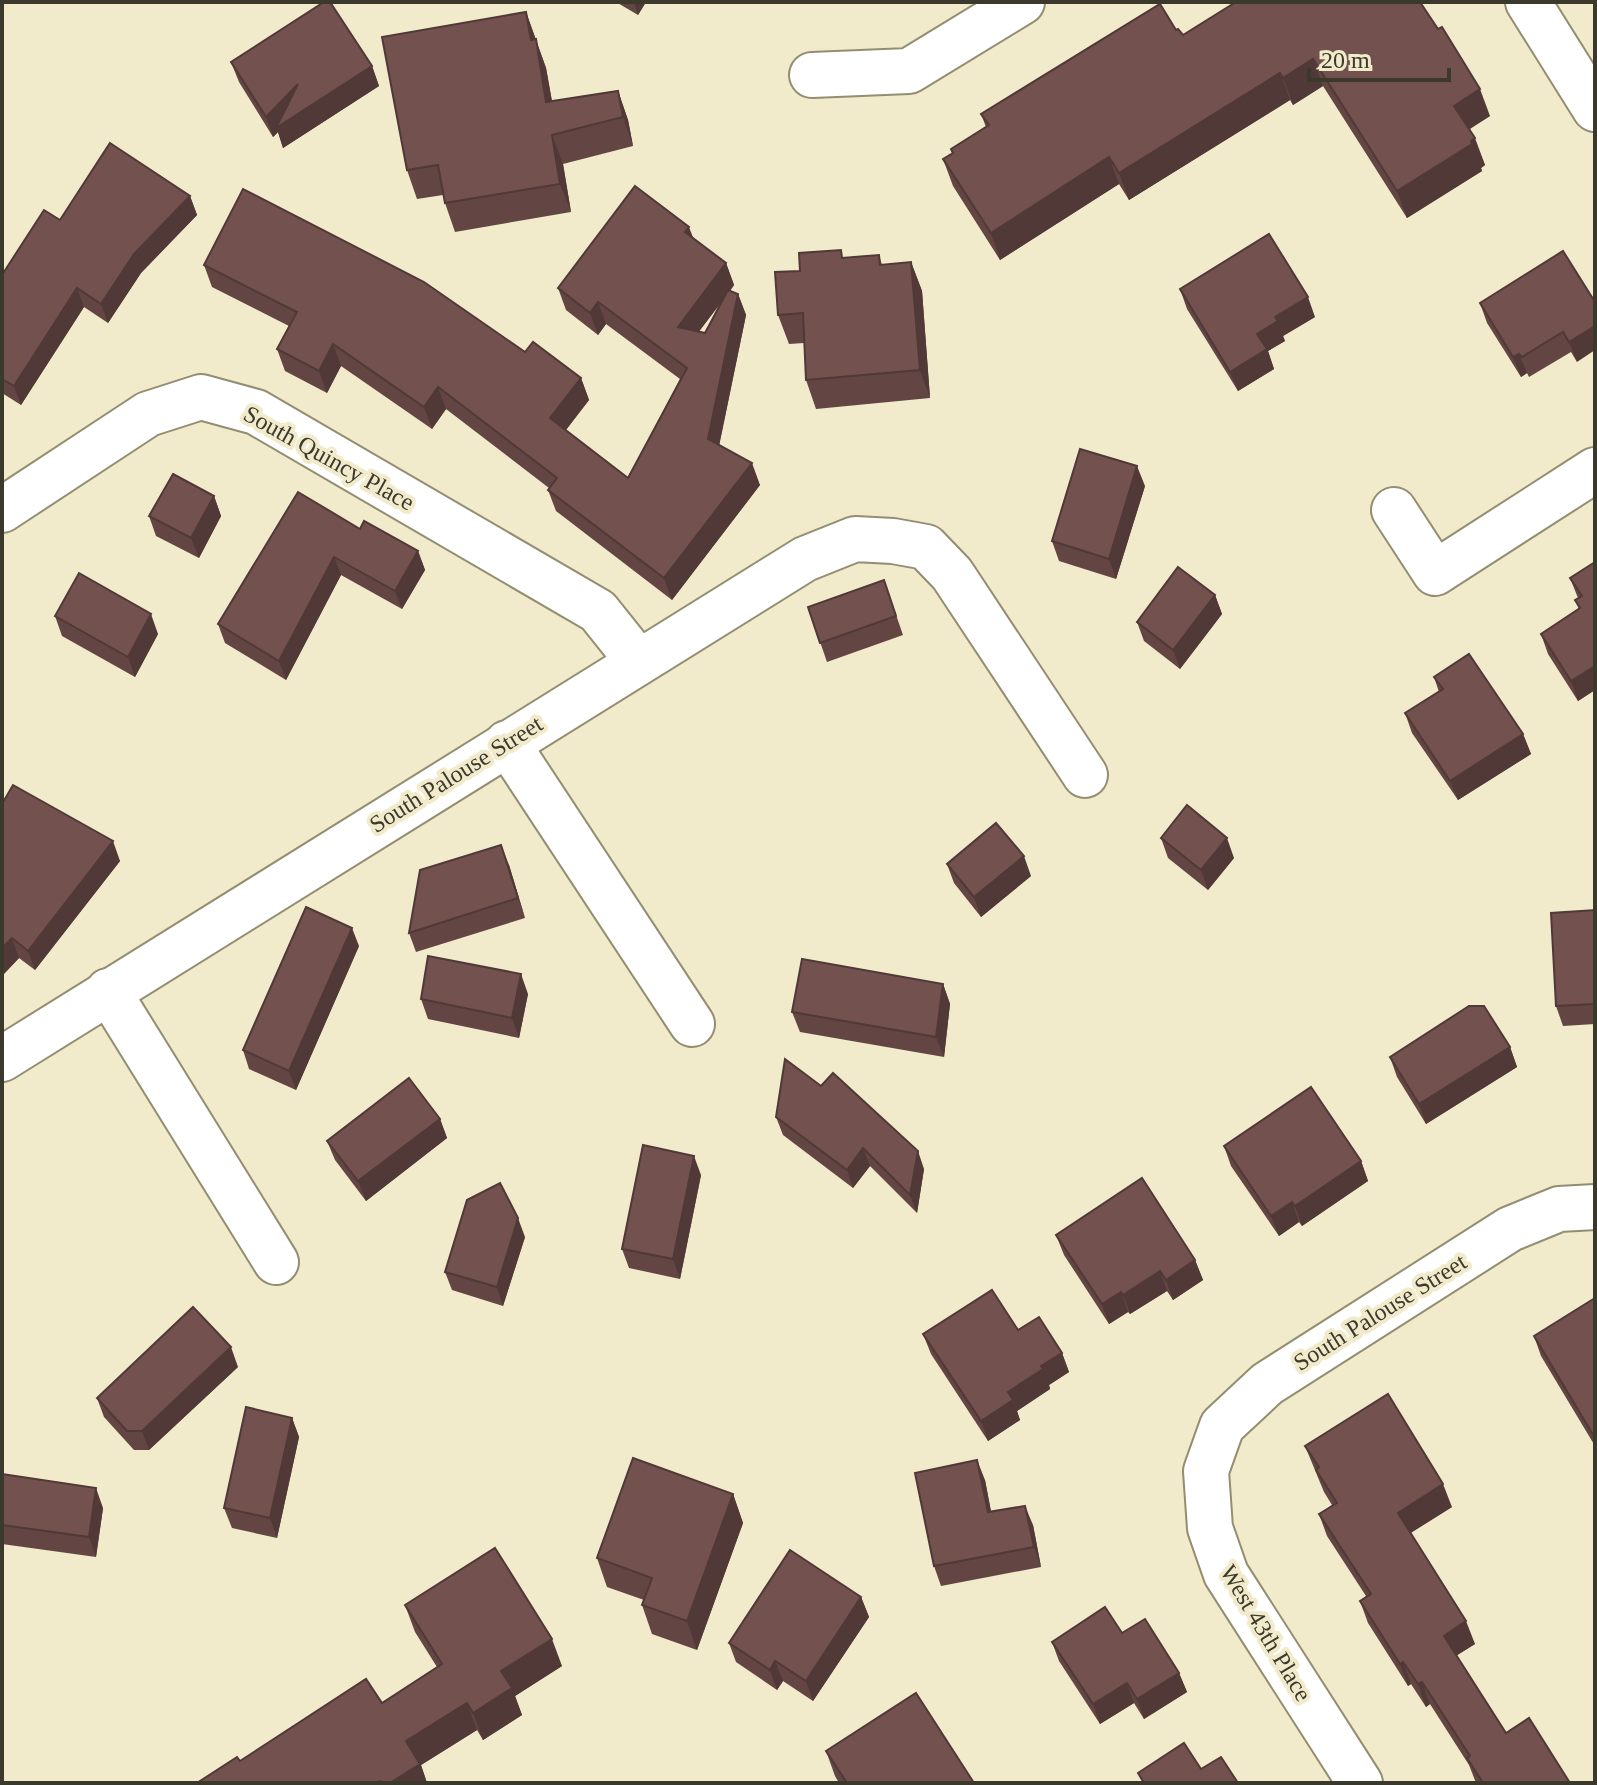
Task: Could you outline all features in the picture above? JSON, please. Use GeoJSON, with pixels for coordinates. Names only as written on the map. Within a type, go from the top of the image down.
{"type":"FeatureCollection","features":[{"type":"Feature","properties":{"kind":"street"},"geometry":{"type":"LineString","coordinates":[[812,75],[909,71],[1022,2]]}},
{"type":"Feature","properties":{"kind":"street"},"geometry":{"type":"LineString","coordinates":[[1528,2],[1595,109]]}},
{"type":"Feature","properties":{"kind":"street","name":"South Quincy Place"},"geometry":{"type":"LineString","coordinates":[[2,510],[148,414],[201,397],[256,412],[598,611],[638,661]]}},
{"type":"Feature","properties":{"kind":"street"},"geometry":{"type":"LineString","coordinates":[[1394,510],[1435,573],[1595,470]]}},
{"type":"Feature","properties":{"kind":"street","name":"South Palouse Street"},"geometry":{"type":"LineString","coordinates":[[2,1059],[805,559],[855,539],[926,547],[952,574],[1085,775]]}},
{"type":"Feature","properties":{"kind":"street"},"geometry":{"type":"LineString","coordinates":[[507,743],[692,1024]]}},
{"type":"Feature","properties":{"kind":"street"},"geometry":{"type":"LineString","coordinates":[[108,991],[276,1262]]}},
{"type":"Feature","properties":{"kind":"street","name":"South Palouse Street"},"geometry":{"type":"LineString","coordinates":[[1206,1471],[1222,1426],[1267,1384],[1510,1229],[1559,1209],[1595,1207]]}},
{"type":"Feature","properties":{"kind":"street","name":"West 43th Place"},"geometry":{"type":"LineString","coordinates":[[1206,1471],[1210,1528],[1226,1574],[1360,1783]]}},
{"type":"Feature","properties":{"kind":"building"},"geometry":{"type":"Polygon","coordinates":[[[324,2],[330,2],[372,66],[276,128],[298,84],[266,117],[231,62],[324,2]]]}},
{"type":"Feature","properties":{"kind":"building"},"geometry":{"type":"Polygon","coordinates":[[[1236,2],[1420,2],[1438,29],[1442,27],[1480,89],[1454,106],[1475,138],[1472,144],[1397,191],[1313,59],[1283,78],[1280,73],[1119,173],[1109,157],[991,233],[943,159],[953,153],[951,149],[989,125],[981,114],[1160,4],[1176,30],[1183,35],[1236,2]]]}},
{"type":"Feature","properties":{"kind":"building"},"geometry":{"type":"Polygon","coordinates":[[[526,12],[531,40],[536,39],[546,102],[618,91],[623,117],[552,135],[560,184],[445,203],[438,165],[407,170],[382,37],[526,12]]]}},
{"type":"Feature","properties":{"kind":"building"},"geometry":{"type":"Polygon","coordinates":[[[110,143],[190,196],[134,254],[101,304],[77,288],[14,386],[2,379],[2,275],[44,210],[60,220],[110,143]]]}},
{"type":"Feature","properties":{"kind":"building"},"geometry":{"type":"Polygon","coordinates":[[[635,186],[689,227],[685,232],[726,263],[678,327],[705,333],[728,290],[738,294],[708,439],[752,463],[664,578],[548,490],[557,478],[438,387],[424,407],[333,344],[319,371],[277,349],[297,312],[204,265],[243,189],[424,282],[525,352],[533,342],[581,378],[550,418],[628,478],[687,368],[598,302],[590,313],[558,288],[635,186]]]}},
{"type":"Feature","properties":{"kind":"building"},"geometry":{"type":"Polygon","coordinates":[[[1269,234],[1308,297],[1275,317],[1278,321],[1257,334],[1267,349],[1230,372],[1180,289],[1269,234]]]}},
{"type":"Feature","properties":{"kind":"building"},"geometry":{"type":"Polygon","coordinates":[[[841,250],[842,258],[879,255],[880,265],[911,262],[920,370],[806,380],[803,313],[778,315],[775,272],[800,271],[799,253],[841,250]]]}},
{"type":"Feature","properties":{"kind":"building"},"geometry":{"type":"Polygon","coordinates":[[[1563,251],[1595,302],[1595,326],[1569,342],[1563,332],[1522,357],[1519,354],[1513,357],[1480,303],[1563,251]]]}},
{"type":"Feature","properties":{"kind":"building"},"geometry":{"type":"Polygon","coordinates":[[[1080,449],[1137,466],[1109,559],[1052,541],[1080,449]]]}},
{"type":"Feature","properties":{"kind":"building"},"geometry":{"type":"Polygon","coordinates":[[[173,474],[214,496],[191,538],[149,516],[173,474]]]}},
{"type":"Feature","properties":{"kind":"building"},"geometry":{"type":"Polygon","coordinates":[[[298,492],[360,529],[364,521],[418,551],[395,591],[334,557],[279,661],[218,624],[298,492]]]}},
{"type":"Feature","properties":{"kind":"building"},"geometry":{"type":"Polygon","coordinates":[[[1595,562],[1595,666],[1571,681],[1541,634],[1580,608],[1575,600],[1582,596],[1570,578],[1595,562]]]}},
{"type":"Feature","properties":{"kind":"building"},"geometry":{"type":"Polygon","coordinates":[[[1178,567],[1215,595],[1173,650],[1137,622],[1178,567]]]}},
{"type":"Feature","properties":{"kind":"building"},"geometry":{"type":"Polygon","coordinates":[[[79,573],[151,614],[128,657],[55,616],[79,573]]]}},
{"type":"Feature","properties":{"kind":"building"},"geometry":{"type":"Polygon","coordinates":[[[884,580],[896,616],[820,643],[808,607],[884,580]]]}},
{"type":"Feature","properties":{"kind":"building"},"geometry":{"type":"Polygon","coordinates":[[[1469,654],[1523,734],[1450,781],[1405,713],[1443,689],[1434,677],[1469,654]]]}},
{"type":"Feature","properties":{"kind":"building"},"geometry":{"type":"Polygon","coordinates":[[[13,785],[113,841],[28,951],[12,938],[2,948],[2,804],[13,785]]]}},
{"type":"Feature","properties":{"kind":"building"},"geometry":{"type":"Polygon","coordinates":[[[1187,805],[1227,838],[1201,870],[1161,838],[1187,805]]]}},
{"type":"Feature","properties":{"kind":"building"},"geometry":{"type":"Polygon","coordinates":[[[996,823],[1024,856],[974,897],[947,864],[996,823]]]}},
{"type":"Feature","properties":{"kind":"building"},"geometry":{"type":"Polygon","coordinates":[[[501,845],[518,898],[409,933],[420,870],[501,845]]]}},
{"type":"Feature","properties":{"kind":"building"},"geometry":{"type":"Polygon","coordinates":[[[306,907],[352,928],[289,1071],[243,1050],[306,907]]]}},
{"type":"Feature","properties":{"kind":"building"},"geometry":{"type":"Polygon","coordinates":[[[1595,910],[1595,1004],[1556,1006],[1551,913],[1595,910]]]}},
{"type":"Feature","properties":{"kind":"building"},"geometry":{"type":"Polygon","coordinates":[[[428,956],[521,974],[512,1018],[421,999],[428,956]]]}},
{"type":"Feature","properties":{"kind":"building"},"geometry":{"type":"Polygon","coordinates":[[[802,959],[943,984],[936,1037],[792,1012],[802,959]]]}},
{"type":"Feature","properties":{"kind":"building"},"geometry":{"type":"Polygon","coordinates":[[[1469,1006],[1484,1006],[1510,1047],[1419,1104],[1390,1057],[1469,1006]]]}},
{"type":"Feature","properties":{"kind":"building"},"geometry":{"type":"Polygon","coordinates":[[[785,1059],[821,1086],[833,1073],[918,1151],[910,1195],[863,1148],[847,1170],[776,1117],[785,1059]]]}},
{"type":"Feature","properties":{"kind":"building"},"geometry":{"type":"Polygon","coordinates":[[[409,1078],[440,1119],[358,1181],[327,1141],[409,1078]]]}},
{"type":"Feature","properties":{"kind":"building"},"geometry":{"type":"Polygon","coordinates":[[[1311,1087],[1361,1161],[1295,1206],[1292,1202],[1271,1216],[1224,1146],[1311,1087]]]}},
{"type":"Feature","properties":{"kind":"building"},"geometry":{"type":"Polygon","coordinates":[[[643,1145],[694,1156],[673,1259],[622,1249],[643,1145]]]}},
{"type":"Feature","properties":{"kind":"building"},"geometry":{"type":"Polygon","coordinates":[[[1142,1178],[1195,1260],[1166,1280],[1160,1271],[1123,1295],[1121,1292],[1102,1304],[1056,1235],[1142,1178]]]}},
{"type":"Feature","properties":{"kind":"building"},"geometry":{"type":"Polygon","coordinates":[[[500,1183],[518,1218],[497,1287],[445,1272],[467,1200],[500,1183]]]}},
{"type":"Feature","properties":{"kind":"building"},"geometry":{"type":"Polygon","coordinates":[[[992,1290],[1018,1330],[1039,1317],[1062,1353],[1008,1392],[1013,1400],[981,1421],[923,1334],[992,1290]]]}},
{"type":"Feature","properties":{"kind":"building"},"geometry":{"type":"Polygon","coordinates":[[[1595,1298],[1595,1438],[1534,1336],[1595,1298]]]}},
{"type":"Feature","properties":{"kind":"building"},"geometry":{"type":"Polygon","coordinates":[[[193,1307],[231,1347],[142,1431],[127,1431],[97,1398],[193,1307]]]}},
{"type":"Feature","properties":{"kind":"building"},"geometry":{"type":"Polygon","coordinates":[[[1388,1394],[1443,1484],[1398,1513],[1466,1621],[1444,1636],[1506,1733],[1529,1718],[1570,1783],[1483,1783],[1467,1758],[1470,1756],[1422,1682],[1418,1684],[1403,1662],[1400,1664],[1360,1601],[1371,1594],[1319,1514],[1337,1503],[1305,1446],[1388,1394]]]}},
{"type":"Feature","properties":{"kind":"building"},"geometry":{"type":"Polygon","coordinates":[[[246,1407],[292,1418],[270,1518],[224,1508],[246,1407]]]}},
{"type":"Feature","properties":{"kind":"building"},"geometry":{"type":"Polygon","coordinates":[[[633,1458],[733,1494],[687,1621],[642,1605],[652,1578],[597,1558],[633,1458]]]}},
{"type":"Feature","properties":{"kind":"building"},"geometry":{"type":"Polygon","coordinates":[[[977,1460],[988,1512],[1025,1506],[1034,1547],[934,1566],[915,1473],[977,1460]]]}},
{"type":"Feature","properties":{"kind":"building"},"geometry":{"type":"Polygon","coordinates":[[[2,1474],[96,1488],[89,1537],[2,1525],[2,1474]]]}},
{"type":"Feature","properties":{"kind":"building"},"geometry":{"type":"Polygon","coordinates":[[[495,1548],[552,1639],[501,1671],[512,1688],[473,1713],[467,1703],[406,1741],[420,1764],[390,1783],[197,1783],[237,1757],[240,1761],[366,1679],[382,1703],[442,1664],[405,1605],[495,1548]]]}},
{"type":"Feature","properties":{"kind":"building"},"geometry":{"type":"Polygon","coordinates":[[[790,1550],[861,1597],[806,1681],[775,1661],[770,1670],[729,1643],[790,1550]]]}},
{"type":"Feature","properties":{"kind":"building"},"geometry":{"type":"Polygon","coordinates":[[[1105,1607],[1122,1633],[1145,1619],[1179,1673],[1137,1699],[1127,1683],[1093,1704],[1052,1642],[1105,1607]]]}},
{"type":"Feature","properties":{"kind":"building"},"geometry":{"type":"Polygon","coordinates":[[[916,1693],[974,1783],[847,1783],[826,1751],[916,1693]]]}},
{"type":"Feature","properties":{"kind":"building"},"geometry":{"type":"Polygon","coordinates":[[[1184,1743],[1201,1769],[1221,1757],[1238,1783],[1144,1783],[1138,1773],[1184,1743]]]}}]}
